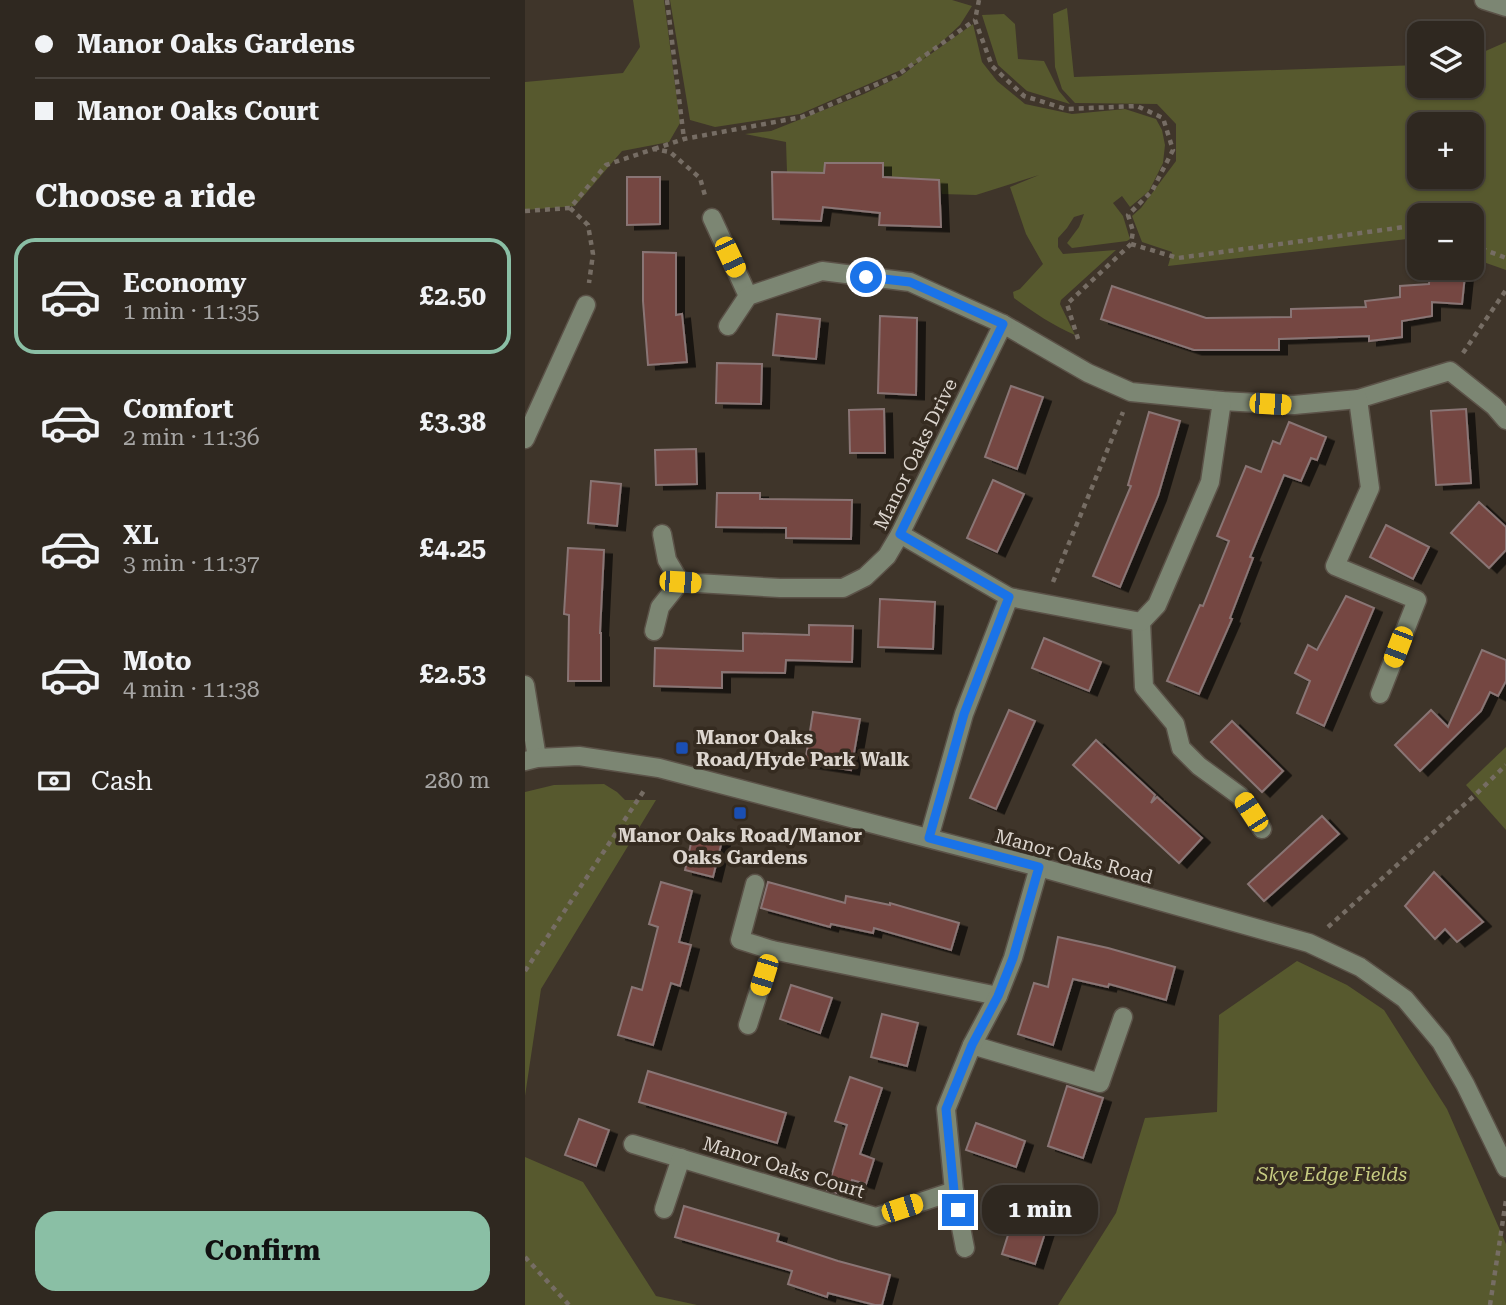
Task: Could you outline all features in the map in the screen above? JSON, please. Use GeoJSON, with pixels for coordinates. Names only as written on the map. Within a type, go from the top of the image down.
{"type":"FeatureCollection","features":[{"type":"Feature","properties":{"kind":"street"},"geometry":{"type":"LineString","coordinates":[[1484,0],[1506,7]]}},
{"type":"Feature","properties":{"kind":"street"},"geometry":{"type":"LineString","coordinates":[[712,218],[748,296]]}},
{"type":"Feature","properties":{"kind":"street"},"geometry":{"type":"LineString","coordinates":[[728,326],[748,296],[822,271],[910,282],[1003,324],[1088,373],[1131,392],[1294,405],[1358,398],[1450,371],[1494,406],[1506,420]]}},
{"type":"Feature","properties":{"kind":"street"},"geometry":{"type":"LineString","coordinates":[[525,439],[586,305]]}},
{"type":"Feature","properties":{"kind":"street","name":"Manor Oaks Drive"},"geometry":{"type":"LineString","coordinates":[[680,582],[780,589],[843,588],[865,577],[887,556],[900,534],[1003,324]]}},
{"type":"Feature","properties":{"kind":"street"},"geometry":{"type":"LineString","coordinates":[[1358,398],[1370,488],[1335,566],[1417,600],[1380,694]]}},
{"type":"Feature","properties":{"kind":"street"},"geometry":{"type":"LineString","coordinates":[[1222,401],[1210,482],[1157,605],[1141,622],[1144,687],[1175,724],[1181,748],[1199,766],[1240,796],[1262,829]]}},
{"type":"Feature","properties":{"kind":"street"},"geometry":{"type":"LineString","coordinates":[[655,631],[660,607],[680,582],[667,559],[662,534]]}},
{"type":"Feature","properties":{"kind":"street"},"geometry":{"type":"LineString","coordinates":[[900,534],[1009,597],[1141,622]]}},
{"type":"Feature","properties":{"kind":"street"},"geometry":{"type":"LineString","coordinates":[[929,838],[964,714],[1009,597]]}},
{"type":"Feature","properties":{"kind":"street"},"geometry":{"type":"LineString","coordinates":[[525,685],[531,760]]}},
{"type":"Feature","properties":{"kind":"street","name":"Manor Oaks Road"},"geometry":{"type":"LineString","coordinates":[[531,760],[579,756],[659,768],[1039,867],[1309,943],[1360,967],[1405,999],[1441,1042],[1506,1168]]}},
{"type":"Feature","properties":{"kind":"street"},"geometry":{"type":"LineString","coordinates":[[965,1248],[954,1191],[946,1109],[972,1045],[998,996],[1013,958],[1039,867]]}},
{"type":"Feature","properties":{"kind":"street"},"geometry":{"type":"LineString","coordinates":[[755,884],[740,940],[772,950],[998,996]]}},
{"type":"Feature","properties":{"kind":"street"},"geometry":{"type":"LineString","coordinates":[[748,1025],[772,950]]}},
{"type":"Feature","properties":{"kind":"street"},"geometry":{"type":"LineString","coordinates":[[972,1045],[1100,1083],[1123,1017]]}},
{"type":"Feature","properties":{"kind":"street","name":"Manor Oaks Court"},"geometry":{"type":"LineString","coordinates":[[633,1144],[876,1217],[954,1191]]}},
{"type":"Feature","properties":{"kind":"street","name":"Manor Oaks Court"},"geometry":{"type":"LineString","coordinates":[[664,1209],[681,1158]]}},
{"type":"Feature","properties":{"kind":"path"},"geometry":{"type":"LineString","coordinates":[[667,0],[684,139]]}},
{"type":"Feature","properties":{"kind":"path"},"geometry":{"type":"LineString","coordinates":[[979,0],[975,20],[992,66],[1024,96],[1066,109],[1137,106],[1163,118],[1173,150],[1153,191],[1128,215],[1133,231],[1131,244],[1066,304],[1088,373]]}},
{"type":"Feature","properties":{"kind":"path"},"geometry":{"type":"LineString","coordinates":[[525,211],[570,208],[606,165],[684,139],[802,117],[896,76],[975,20]]}},
{"type":"Feature","properties":{"kind":"path"},"geometry":{"type":"LineString","coordinates":[[654,149],[670,152],[700,178],[712,218]]}},
{"type":"Feature","properties":{"kind":"path"},"geometry":{"type":"LineString","coordinates":[[570,208],[588,225],[593,254],[586,305]]}},
{"type":"Feature","properties":{"kind":"path"},"geometry":{"type":"LineString","coordinates":[[1131,244],[1178,258],[1407,227]]}},
{"type":"Feature","properties":{"kind":"path"},"geometry":{"type":"LineString","coordinates":[[1484,250],[1506,258]]}},
{"type":"Feature","properties":{"kind":"path"},"geometry":{"type":"LineString","coordinates":[[1450,371],[1506,290]]}},
{"type":"Feature","properties":{"kind":"path"},"geometry":{"type":"LineString","coordinates":[[1044,604],[1131,392]]}},
{"type":"Feature","properties":{"kind":"path"},"geometry":{"type":"LineString","coordinates":[[1309,943],[1506,765]]}},
{"type":"Feature","properties":{"kind":"path"},"geometry":{"type":"LineString","coordinates":[[525,971],[659,768]]}},
{"type":"Feature","properties":{"kind":"path"},"geometry":{"type":"LineString","coordinates":[[1490,1305],[1506,1200]]}},
{"type":"Feature","properties":{"kind":"path"},"geometry":{"type":"LineString","coordinates":[[525,1257],[569,1305]]}},
{"type":"Feature","properties":{"kind":"green space"},"geometry":{"type":"Polygon","coordinates":[[[633,0],[664,0],[680,123],[669,142],[622,151],[575,206],[525,210],[525,82],[623,73],[640,47],[633,0]]]}},
{"type":"Feature","properties":{"kind":"green space"},"geometry":{"type":"Polygon","coordinates":[[[670,0],[952,0],[972,6],[960,25],[921,61],[973,24],[982,62],[997,81],[1025,104],[1072,114],[1125,109],[1156,119],[1165,145],[1163,163],[1149,191],[1130,207],[1122,196],[1113,203],[1123,216],[1130,239],[1072,248],[1067,243],[1079,227],[1084,214],[1074,217],[1058,238],[1058,247],[1063,254],[1116,250],[1061,300],[1060,304],[1075,335],[1014,298],[1013,292],[1020,289],[1043,264],[1026,234],[1010,187],[1039,175],[976,195],[942,194],[939,180],[883,177],[883,163],[825,164],[824,173],[787,172],[786,142],[745,134],[771,131],[864,94],[901,76],[919,62],[800,114],[715,127],[690,120],[670,0]]]}},
{"type":"Feature","properties":{"kind":"green space"},"geometry":{"type":"Polygon","coordinates":[[[1067,8],[1074,77],[1407,65],[1407,98],[1484,98],[1484,52],[1506,42],[1506,270],[1484,262],[1484,203],[1407,203],[1407,239],[1168,266],[1172,252],[1142,242],[1132,216],[1176,161],[1176,124],[1157,104],[1075,103],[1062,89],[1055,67],[1053,14],[1067,8]]]}},
{"type":"Feature","properties":{"kind":"green space"},"geometry":{"type":"Polygon","coordinates":[[[1004,14],[1015,24],[1018,59],[1044,61],[1059,91],[1070,104],[1027,91],[998,65],[982,15],[1004,14]]]}},
{"type":"Feature","properties":{"kind":"green space"},"geometry":{"type":"Polygon","coordinates":[[[1506,747],[1506,830],[1466,785],[1506,747]]]}},
{"type":"Feature","properties":{"kind":"green space"},"geometry":{"type":"Polygon","coordinates":[[[604,784],[625,800],[656,800],[541,989],[525,1096],[525,792],[554,785],[604,784]]]}},
{"type":"Feature","properties":{"kind":"green space","name":"Skye Edge Fields"},"geometry":{"type":"Polygon","coordinates":[[[1297,961],[1347,985],[1384,1010],[1447,1109],[1506,1244],[1506,1305],[1058,1305],[1116,1213],[1145,1118],[1217,1112],[1219,1015],[1297,961]]]}},
{"type":"Feature","properties":{"kind":"green space"},"geometry":{"type":"Polygon","coordinates":[[[525,1157],[583,1182],[656,1296],[697,1305],[525,1305],[525,1157]]]}},
{"type":"Feature","properties":{"kind":"building"},"geometry":{"type":"Polygon","coordinates":[[[825,163],[883,163],[883,177],[939,180],[941,227],[879,225],[880,213],[823,207],[821,221],[773,219],[772,172],[824,173],[825,163]]]}},
{"type":"Feature","properties":{"kind":"building"},"geometry":{"type":"Polygon","coordinates":[[[627,177],[660,177],[660,224],[627,225],[627,177]]]}},
{"type":"Feature","properties":{"kind":"building"},"geometry":{"type":"Polygon","coordinates":[[[643,252],[676,253],[676,315],[682,314],[687,362],[648,365],[643,301],[643,252]]]}},
{"type":"Feature","properties":{"kind":"building"},"geometry":{"type":"Polygon","coordinates":[[[1429,280],[1464,280],[1462,304],[1432,302],[1432,316],[1402,321],[1402,337],[1369,341],[1369,336],[1279,339],[1279,350],[1194,350],[1101,319],[1112,286],[1206,318],[1291,317],[1291,309],[1366,307],[1365,301],[1400,297],[1400,286],[1429,284],[1429,280]]]}},
{"type":"Feature","properties":{"kind":"building"},"geometry":{"type":"Polygon","coordinates":[[[777,314],[820,319],[816,359],[773,355],[777,314]]]}},
{"type":"Feature","properties":{"kind":"building"},"geometry":{"type":"Polygon","coordinates":[[[880,316],[917,318],[916,395],[878,393],[880,316]]]}},
{"type":"Feature","properties":{"kind":"building"},"geometry":{"type":"Polygon","coordinates":[[[717,363],[762,364],[761,404],[716,403],[717,363]]]}},
{"type":"Feature","properties":{"kind":"building"},"geometry":{"type":"Polygon","coordinates":[[[1011,386],[1043,397],[1017,469],[985,457],[1011,386]]]}},
{"type":"Feature","properties":{"kind":"building"},"geometry":{"type":"Polygon","coordinates":[[[884,409],[885,453],[850,453],[849,410],[884,409]]]}},
{"type":"Feature","properties":{"kind":"building"},"geometry":{"type":"Polygon","coordinates":[[[1466,409],[1471,483],[1436,485],[1431,411],[1466,409]]]}},
{"type":"Feature","properties":{"kind":"building"},"geometry":{"type":"Polygon","coordinates":[[[1149,412],[1180,421],[1158,496],[1120,587],[1093,576],[1131,486],[1128,485],[1149,412]]]}},
{"type":"Feature","properties":{"kind":"building"},"geometry":{"type":"Polygon","coordinates":[[[1289,422],[1326,437],[1317,460],[1311,458],[1301,481],[1284,475],[1250,557],[1253,558],[1230,618],[1232,619],[1199,694],[1167,681],[1200,605],[1203,606],[1229,541],[1217,536],[1246,466],[1261,472],[1273,441],[1280,444],[1289,422]]]}},
{"type":"Feature","properties":{"kind":"building"},"geometry":{"type":"Polygon","coordinates":[[[696,449],[697,484],[656,485],[655,450],[696,449]]]}},
{"type":"Feature","properties":{"kind":"building"},"geometry":{"type":"Polygon","coordinates":[[[993,480],[1024,494],[997,552],[967,538],[993,480]]]}},
{"type":"Feature","properties":{"kind":"building"},"geometry":{"type":"Polygon","coordinates":[[[591,481],[621,484],[617,526],[588,523],[591,481]]]}},
{"type":"Feature","properties":{"kind":"building"},"geometry":{"type":"Polygon","coordinates":[[[717,493],[760,493],[760,499],[852,500],[851,539],[786,538],[786,528],[716,527],[717,493]]]}},
{"type":"Feature","properties":{"kind":"building"},"geometry":{"type":"Polygon","coordinates":[[[1479,502],[1506,527],[1506,550],[1489,568],[1451,533],[1479,502]]]}},
{"type":"Feature","properties":{"kind":"building"},"geometry":{"type":"Polygon","coordinates":[[[1386,525],[1429,547],[1413,579],[1370,557],[1386,525]]]}},
{"type":"Feature","properties":{"kind":"building"},"geometry":{"type":"Polygon","coordinates":[[[568,548],[604,550],[601,681],[568,681],[569,615],[564,614],[568,548]]]}},
{"type":"Feature","properties":{"kind":"building"},"geometry":{"type":"Polygon","coordinates":[[[1346,596],[1374,608],[1324,726],[1297,713],[1310,681],[1295,673],[1308,645],[1317,650],[1346,596]]]}},
{"type":"Feature","properties":{"kind":"building"},"geometry":{"type":"Polygon","coordinates":[[[880,599],[935,602],[933,649],[878,647],[880,599]]]}},
{"type":"Feature","properties":{"kind":"building"},"geometry":{"type":"Polygon","coordinates":[[[809,625],[853,626],[852,662],[786,660],[785,673],[722,672],[722,688],[654,686],[655,648],[743,651],[743,633],[809,635],[809,625]]]}},
{"type":"Feature","properties":{"kind":"building"},"geometry":{"type":"Polygon","coordinates":[[[1044,638],[1101,662],[1089,691],[1032,668],[1044,638]]]}},
{"type":"Feature","properties":{"kind":"building"},"geometry":{"type":"Polygon","coordinates":[[[1482,650],[1506,660],[1506,681],[1498,696],[1490,692],[1481,711],[1420,771],[1395,745],[1431,710],[1448,727],[1482,650]]]}},
{"type":"Feature","properties":{"kind":"building"},"geometry":{"type":"Polygon","coordinates":[[[1009,710],[1035,721],[996,809],[970,798],[1009,710]]]}},
{"type":"Feature","properties":{"kind":"building"},"geometry":{"type":"Polygon","coordinates":[[[813,712],[860,719],[851,770],[805,763],[813,712]]]}},
{"type":"Feature","properties":{"kind":"building"},"geometry":{"type":"Polygon","coordinates":[[[1232,721],[1283,771],[1262,792],[1211,742],[1232,721]]]}},
{"type":"Feature","properties":{"kind":"building"},"geometry":{"type":"Polygon","coordinates":[[[1096,740],[1155,795],[1151,803],[1157,797],[1202,838],[1179,863],[1073,765],[1096,740]]]}},
{"type":"Feature","properties":{"kind":"building"},"geometry":{"type":"Polygon","coordinates":[[[1322,816],[1339,834],[1264,901],[1248,884],[1322,816]]]}},
{"type":"Feature","properties":{"kind":"building"},"geometry":{"type":"Polygon","coordinates":[[[694,830],[723,837],[713,877],[685,870],[694,830]]]}},
{"type":"Feature","properties":{"kind":"building"},"geometry":{"type":"Polygon","coordinates":[[[1434,872],[1483,922],[1457,942],[1445,929],[1435,939],[1405,906],[1434,872]]]}},
{"type":"Feature","properties":{"kind":"building"},"geometry":{"type":"Polygon","coordinates":[[[661,882],[692,891],[679,942],[691,945],[680,986],[671,983],[653,1045],[618,1035],[632,987],[642,990],[658,927],[649,924],[661,882]]]}},
{"type":"Feature","properties":{"kind":"building"},"geometry":{"type":"Polygon","coordinates":[[[768,882],[845,903],[846,896],[890,903],[959,923],[951,950],[874,928],[873,933],[831,924],[830,927],[761,908],[768,882]]]}},
{"type":"Feature","properties":{"kind":"building"},"geometry":{"type":"Polygon","coordinates":[[[1058,937],[1175,967],[1166,1000],[1109,984],[1108,987],[1073,979],[1053,1045],[1018,1034],[1034,983],[1048,987],[1058,937]]]}},
{"type":"Feature","properties":{"kind":"building"},"geometry":{"type":"Polygon","coordinates":[[[791,985],[832,998],[820,1033],[780,1019],[791,985]]]}},
{"type":"Feature","properties":{"kind":"building"},"geometry":{"type":"Polygon","coordinates":[[[882,1014],[918,1023],[907,1066],[871,1057],[882,1014]]]}},
{"type":"Feature","properties":{"kind":"building"},"geometry":{"type":"Polygon","coordinates":[[[648,1071],[786,1113],[777,1143],[639,1102],[648,1071]]]}},
{"type":"Feature","properties":{"kind":"building"},"geometry":{"type":"Polygon","coordinates":[[[850,1077],[882,1088],[860,1154],[874,1159],[866,1184],[852,1180],[847,1196],[827,1190],[847,1125],[835,1121],[850,1077]]]}},
{"type":"Feature","properties":{"kind":"building"},"geometry":{"type":"Polygon","coordinates":[[[1067,1086],[1103,1098],[1083,1158],[1048,1146],[1067,1086]]]}},
{"type":"Feature","properties":{"kind":"building"},"geometry":{"type":"Polygon","coordinates":[[[579,1119],[609,1130],[596,1166],[565,1155],[579,1119]]]}},
{"type":"Feature","properties":{"kind":"building"},"geometry":{"type":"Polygon","coordinates":[[[976,1123],[1025,1141],[1016,1167],[966,1150],[976,1123]]]}},
{"type":"Feature","properties":{"kind":"building"},"geometry":{"type":"Polygon","coordinates":[[[684,1206],[779,1234],[777,1241],[890,1275],[882,1305],[828,1293],[827,1297],[788,1284],[792,1271],[675,1237],[684,1206]]]}},
{"type":"Feature","properties":{"kind":"building"},"geometry":{"type":"Polygon","coordinates":[[[1015,1213],[1048,1224],[1035,1264],[1002,1254],[1015,1213]]]}},
{"type":"Feature","properties":{"kind":"place","name":"Manor Oaks Road/Hyde Park Walk"},"geometry":{"type":"Point","coordinates":[682,748]}},
{"type":"Feature","properties":{"kind":"place","name":"Manor Oaks Road/Manor Oaks Gardens"},"geometry":{"type":"Point","coordinates":[740,813]}},
{"type":"Feature","properties":{"kind":"route"},"geometry":{"type":"LineString","coordinates":[[866,277],[910,282],[1003,324],[900,534],[1009,597],[964,714],[929,838],[1039,867],[1013,958],[998,996],[972,1045],[946,1109],[958,1210]]}}]}
